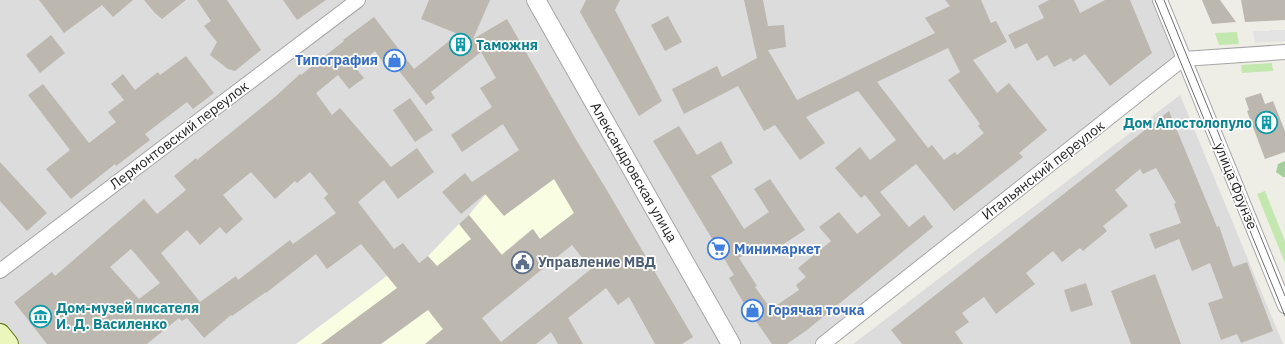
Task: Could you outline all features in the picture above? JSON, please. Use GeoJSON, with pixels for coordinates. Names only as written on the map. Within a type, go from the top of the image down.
{"type":"FeatureCollection","features":[{"type":"Feature","properties":{"kind":"main road"},"geometry":{"type":"LineString","coordinates":[[0,334],[8,344]]}},
{"type":"Feature","properties":{"kind":"street","name":"Лермонтовский переулок"},"geometry":{"type":"LineString","coordinates":[[0,271],[358,0]]}},
{"type":"Feature","properties":{"kind":"street","name":"Александровская улица"},"geometry":{"type":"LineString","coordinates":[[536,0],[732,344]]}},
{"type":"Feature","properties":{"kind":"street","name":"улица Фрунзе"},"geometry":{"type":"LineString","coordinates":[[1160,0],[1285,306]]}},
{"type":"Feature","properties":{"kind":"street"},"geometry":{"type":"LineString","coordinates":[[1183,59],[1285,52]]}},
{"type":"Feature","properties":{"kind":"street","name":"Итальянский переулок"},"geometry":{"type":"LineString","coordinates":[[823,344],[1183,59]]}},
{"type":"Feature","properties":{"kind":"shaded area"},"geometry":{"type":"Polygon","coordinates":[[[0,0],[1160,0],[1183,59],[823,344],[0,344],[0,0]]]}},
{"type":"Feature","properties":{"kind":"shaded area"},"geometry":{"type":"Polygon","coordinates":[[[1285,30],[1285,41],[1255,43],[1253,31],[1285,30]]]}},
{"type":"Feature","properties":{"kind":"shaded area"},"geometry":{"type":"Polygon","coordinates":[[[1180,95],[1283,344],[853,344],[1180,95]]]}},
{"type":"Feature","properties":{"kind":"shaded area"},"geometry":{"type":"Polygon","coordinates":[[[574,136],[606,189],[540,239],[532,229],[431,313],[454,344],[296,344],[407,261],[412,268],[428,256],[469,215],[486,194],[574,136]]]}},
{"type":"Feature","properties":{"kind":"green space"},"geometry":{"type":"Polygon","coordinates":[[[1237,32],[1239,44],[1219,45],[1215,33],[1237,32]]]}},
{"type":"Feature","properties":{"kind":"green space"},"geometry":{"type":"Polygon","coordinates":[[[1272,63],[1273,71],[1242,73],[1241,65],[1272,63]]]}},
{"type":"Feature","properties":{"kind":"green space"},"geometry":{"type":"Polygon","coordinates":[[[1285,161],[1285,177],[1283,177],[1276,172],[1278,164],[1285,161]]]}},
{"type":"Feature","properties":{"kind":"green space"},"geometry":{"type":"Polygon","coordinates":[[[1265,191],[1285,241],[1285,263],[1257,194],[1265,191]]]}},
{"type":"Feature","properties":{"kind":"building"},"geometry":{"type":"Polygon","coordinates":[[[39,0],[133,0],[113,17],[102,5],[64,33],[39,0]]]}},
{"type":"Feature","properties":{"kind":"building"},"geometry":{"type":"Polygon","coordinates":[[[144,0],[186,0],[162,19],[144,0]]]}},
{"type":"Feature","properties":{"kind":"building"},"geometry":{"type":"Polygon","coordinates":[[[197,0],[227,0],[261,50],[235,71],[228,69],[210,55],[217,42],[204,26],[211,21],[197,0]]]}},
{"type":"Feature","properties":{"kind":"building"},"geometry":{"type":"Polygon","coordinates":[[[283,0],[326,0],[297,20],[283,0]]]}},
{"type":"Feature","properties":{"kind":"building"},"geometry":{"type":"Polygon","coordinates":[[[429,0],[490,0],[473,39],[507,19],[574,136],[693,337],[682,344],[655,344],[629,297],[618,305],[606,288],[568,318],[583,344],[558,344],[551,332],[536,344],[425,344],[443,329],[428,310],[381,344],[321,344],[397,288],[361,244],[327,269],[316,254],[266,293],[232,316],[231,315],[204,338],[187,318],[182,321],[179,318],[147,344],[47,344],[14,302],[52,272],[55,276],[144,199],[157,214],[186,190],[174,176],[196,158],[197,160],[276,96],[300,74],[301,75],[344,41],[343,40],[374,17],[414,69],[458,34],[421,19],[429,0]],[[375,51],[355,67],[364,78],[349,89],[338,75],[316,93],[332,115],[340,108],[391,167],[417,148],[434,172],[398,199],[384,180],[358,202],[394,249],[403,243],[419,263],[428,256],[437,266],[471,239],[459,224],[469,215],[502,255],[533,229],[540,239],[574,213],[554,179],[504,216],[485,194],[461,214],[442,192],[465,173],[472,182],[519,150],[503,124],[462,152],[451,135],[492,107],[480,88],[496,78],[481,52],[431,92],[435,98],[426,105],[392,62],[386,66],[375,51]],[[251,172],[223,195],[243,219],[226,234],[220,227],[200,245],[187,230],[161,253],[200,302],[236,276],[238,280],[290,240],[293,244],[336,213],[324,198],[328,194],[310,172],[297,183],[295,181],[275,199],[251,172]],[[572,245],[482,318],[501,342],[591,269],[572,245]],[[131,249],[110,267],[139,299],[160,283],[131,249]]]}},
{"type":"Feature","properties":{"kind":"building"},"geometry":{"type":"Polygon","coordinates":[[[586,0],[620,0],[615,10],[662,101],[639,116],[580,12],[586,0]]]}},
{"type":"Feature","properties":{"kind":"building"},"geometry":{"type":"Polygon","coordinates":[[[744,0],[763,0],[768,26],[784,25],[786,47],[768,50],[797,100],[935,33],[925,18],[950,6],[945,0],[981,0],[991,23],[996,21],[1007,42],[973,60],[997,93],[1009,83],[1047,130],[1019,153],[1023,157],[954,211],[916,164],[880,192],[909,227],[924,215],[933,227],[807,330],[787,344],[772,344],[746,307],[729,278],[734,275],[653,141],[679,126],[697,155],[721,141],[733,163],[711,176],[744,229],[769,212],[754,189],[770,179],[805,230],[770,253],[764,243],[739,258],[757,286],[755,287],[771,309],[799,290],[796,285],[806,277],[798,268],[831,241],[819,227],[839,212],[857,234],[881,215],[865,195],[861,198],[835,168],[860,147],[870,160],[896,140],[858,91],[806,117],[825,143],[800,160],[775,125],[764,131],[738,86],[684,114],[672,89],[717,66],[722,77],[757,58],[744,0]],[[948,48],[877,82],[928,148],[932,145],[944,160],[955,152],[957,155],[984,133],[978,126],[980,124],[948,80],[960,72],[948,48]]]}},
{"type":"Feature","properties":{"kind":"building"},"geometry":{"type":"Polygon","coordinates":[[[1049,0],[1074,0],[1080,13],[1105,0],[1130,0],[1152,53],[1110,86],[1085,54],[1073,62],[1071,58],[1054,67],[1047,55],[1037,61],[1027,43],[1015,49],[1008,35],[1044,18],[1038,6],[1049,0]]]}},
{"type":"Feature","properties":{"kind":"building"},"geometry":{"type":"Polygon","coordinates":[[[1202,0],[1220,0],[1236,22],[1212,24],[1202,0]]]}},
{"type":"Feature","properties":{"kind":"building"},"geometry":{"type":"Polygon","coordinates":[[[1241,0],[1285,0],[1285,20],[1245,22],[1241,0]]]}},
{"type":"Feature","properties":{"kind":"building"},"geometry":{"type":"Polygon","coordinates":[[[668,16],[682,42],[665,51],[651,25],[668,16]]]}},
{"type":"Feature","properties":{"kind":"building"},"geometry":{"type":"Polygon","coordinates":[[[51,35],[65,53],[40,73],[26,55],[51,35]]]}},
{"type":"Feature","properties":{"kind":"building"},"geometry":{"type":"Polygon","coordinates":[[[186,56],[214,93],[193,109],[187,102],[145,134],[150,140],[116,166],[115,164],[71,199],[46,169],[70,150],[28,95],[43,84],[89,143],[116,122],[108,112],[124,100],[111,84],[123,74],[135,90],[158,72],[160,75],[186,56]]]}},
{"type":"Feature","properties":{"kind":"building","name":"Дом Апостолопуло"},"geometry":{"type":"Polygon","coordinates":[[[1261,93],[1265,104],[1273,101],[1285,131],[1285,152],[1265,159],[1247,111],[1249,110],[1245,98],[1261,93]]]}},
{"type":"Feature","properties":{"kind":"building"},"geometry":{"type":"Polygon","coordinates":[[[410,98],[433,130],[415,142],[393,110],[410,98]]]}},
{"type":"Feature","properties":{"kind":"building"},"geometry":{"type":"Polygon","coordinates":[[[1169,111],[1217,227],[1219,226],[1233,267],[1247,262],[1273,331],[1241,343],[1237,334],[1221,340],[1208,303],[1223,298],[1210,263],[1192,271],[1179,239],[1155,249],[1149,234],[1181,223],[1174,204],[1176,203],[1156,168],[1143,174],[1140,169],[1115,190],[1128,206],[1103,226],[1107,231],[1083,251],[1080,248],[1062,262],[1053,251],[1026,273],[1035,284],[996,314],[984,297],[962,313],[969,322],[955,332],[963,344],[902,344],[891,330],[1169,111]]]}},
{"type":"Feature","properties":{"kind":"building"},"geometry":{"type":"Polygon","coordinates":[[[0,162],[47,213],[27,231],[0,201],[0,162]]]}},
{"type":"Feature","properties":{"kind":"building"},"geometry":{"type":"Polygon","coordinates":[[[1155,274],[1181,344],[1131,344],[1111,291],[1155,274]]]}},
{"type":"Feature","properties":{"kind":"building"},"geometry":{"type":"Polygon","coordinates":[[[1086,283],[1093,305],[1071,312],[1064,290],[1086,283]]]}},
{"type":"Feature","properties":{"kind":"tram line"},"geometry":{"type":"LineString","coordinates":[[1155,0],[1285,316]]}},
{"type":"Feature","properties":{"kind":"tram line"},"geometry":{"type":"LineString","coordinates":[[1164,0],[1285,296]]}},
{"type":"Feature","properties":{"kind":"place","name":"Таможня"},"geometry":{"type":"Point","coordinates":[460,45]}},
{"type":"Feature","properties":{"kind":"place","name":"Типография"},"geometry":{"type":"Point","coordinates":[394,60]}},
{"type":"Feature","properties":{"kind":"place","name":"Дом Апостолопуло"},"geometry":{"type":"Point","coordinates":[1267,123]}},
{"type":"Feature","properties":{"kind":"place","name":"Минимаркет"},"geometry":{"type":"Point","coordinates":[718,249]}},
{"type":"Feature","properties":{"kind":"place","name":"Управление МВД"},"geometry":{"type":"Point","coordinates":[522,262]}},
{"type":"Feature","properties":{"kind":"place","name":"Горячая точка"},"geometry":{"type":"Point","coordinates":[753,310]}},
{"type":"Feature","properties":{"kind":"place","name":"Дом-музей писателя И. Д. Василенко"},"geometry":{"type":"Point","coordinates":[40,316]}}]}
